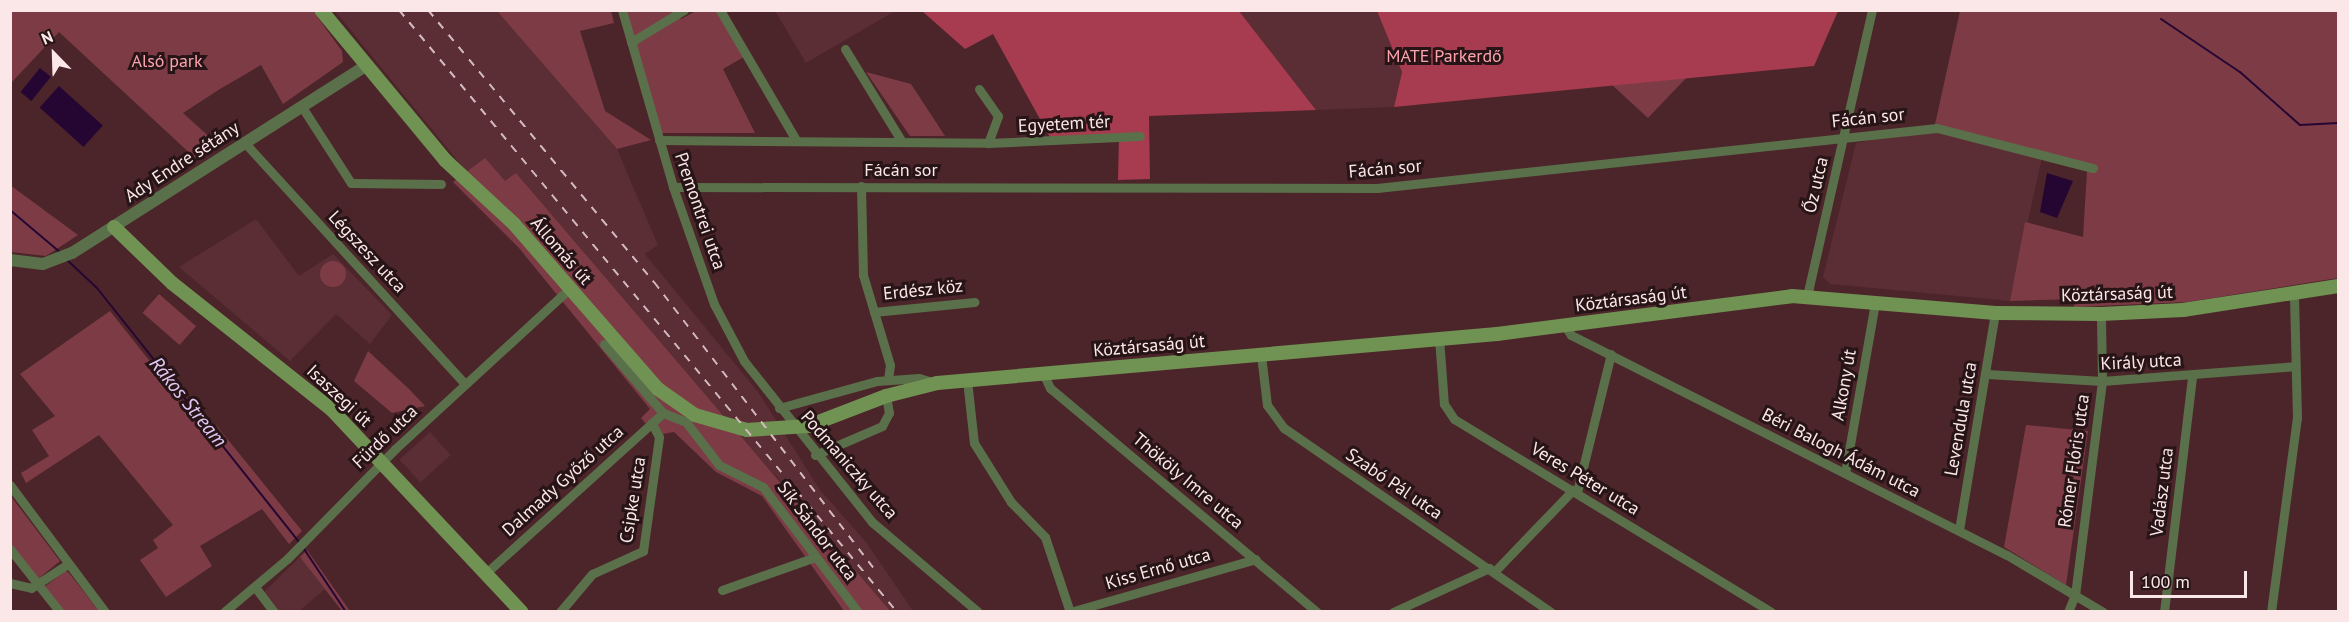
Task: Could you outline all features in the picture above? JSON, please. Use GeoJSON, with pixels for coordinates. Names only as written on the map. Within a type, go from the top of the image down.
{"type":"FeatureCollection","features":[{"type":"Feature","properties":{"kind":"main road","name":"Állomás út"},"geometry":{"type":"LineString","coordinates":[[321,10],[445,160],[514,224],[658,389],[686,410],[733,428],[777,431],[818,423]]}},
{"type":"Feature","properties":{"kind":"main road","name":"Isaszegi út"},"geometry":{"type":"LineString","coordinates":[[114,227],[172,283],[332,410],[522,612]]}},
{"type":"Feature","properties":{"kind":"main road","name":"Köztársaság út"},"geometry":{"type":"LineString","coordinates":[[818,423],[886,396],[937,383],[1565,326],[1807,297],[1995,313],[2101,314],[2182,310],[2334,286]]}},
{"type":"Feature","properties":{"kind":"street","name":"Premontrei utca"},"geometry":{"type":"LineString","coordinates":[[622,10],[673,187],[719,317],[779,408]]}},
{"type":"Feature","properties":{"kind":"street"},"geometry":{"type":"LineString","coordinates":[[631,42],[684,10]]}},
{"type":"Feature","properties":{"kind":"street"},"geometry":{"type":"LineString","coordinates":[[720,10],[796,140]]}},
{"type":"Feature","properties":{"kind":"street","name":"Őz utca"},"geometry":{"type":"LineString","coordinates":[[1807,297],[1872,10]]}},
{"type":"Feature","properties":{"kind":"street"},"geometry":{"type":"LineString","coordinates":[[845,49],[902,142]]}},
{"type":"Feature","properties":{"kind":"street","name":"Ady Endre sétány"},"geometry":{"type":"LineString","coordinates":[[10,260],[36,265],[64,257],[365,66]]}},
{"type":"Feature","properties":{"kind":"street","name":"Egyetem tér"},"geometry":{"type":"LineString","coordinates":[[980,89],[998,116],[988,143]]}},
{"type":"Feature","properties":{"kind":"street"},"geometry":{"type":"LineString","coordinates":[[302,107],[351,183],[441,184]]}},
{"type":"Feature","properties":{"kind":"street","name":"Fácán sor"},"geometry":{"type":"LineString","coordinates":[[673,187],[1377,188],[1937,128],[2092,168]]}},
{"type":"Feature","properties":{"kind":"street","name":"Egyetem tér"},"geometry":{"type":"LineString","coordinates":[[659,140],[988,143],[1140,136]]}},
{"type":"Feature","properties":{"kind":"street","name":"Légszesz utca"},"geometry":{"type":"LineString","coordinates":[[245,143],[465,384]]}},
{"type":"Feature","properties":{"kind":"street","name":"Erdész köz"},"geometry":{"type":"LineString","coordinates":[[861,186],[862,266],[890,365],[888,380]]}},
{"type":"Feature","properties":{"kind":"street","name":"Fürdő utca"},"geometry":{"type":"LineString","coordinates":[[224,612],[298,549],[382,462],[570,288]]}},
{"type":"Feature","properties":{"kind":"street"},"geometry":{"type":"LineString","coordinates":[[2271,612],[2297,418],[2294,294]]}},
{"type":"Feature","properties":{"kind":"street","name":"Erdész köz"},"geometry":{"type":"LineString","coordinates":[[874,312],[975,302]]}},
{"type":"Feature","properties":{"kind":"street","name":"Alkony út"},"geometry":{"type":"LineString","coordinates":[[1845,473],[1875,302]]}},
{"type":"Feature","properties":{"kind":"street","name":"Levendula utca"},"geometry":{"type":"LineString","coordinates":[[1959,530],[1987,374],[1995,313]]}},
{"type":"Feature","properties":{"kind":"street","name":"Rómer Flóris utca"},"geometry":{"type":"LineString","coordinates":[[2068,612],[2075,595],[2102,381],[2101,314]]}},
{"type":"Feature","properties":{"kind":"street","name":"Béri Balogh Ádám utca"},"geometry":{"type":"LineString","coordinates":[[1565,326],[1571,335],[1959,530],[2103,612]]}},
{"type":"Feature","properties":{"kind":"street","name":"Veres Péter utca"},"geometry":{"type":"LineString","coordinates":[[1439,338],[1449,414],[1771,612]]}},
{"type":"Feature","properties":{"kind":"street"},"geometry":{"type":"LineString","coordinates":[[604,344],[663,413]]}},
{"type":"Feature","properties":{"kind":"street"},"geometry":{"type":"LineString","coordinates":[[1393,612],[1492,570],[1575,491],[1611,354]]}},
{"type":"Feature","properties":{"kind":"street","name":"Szabó Pál utca"},"geometry":{"type":"LineString","coordinates":[[1262,355],[1267,405],[1284,428],[1551,612]]}},
{"type":"Feature","properties":{"kind":"street","name":"Király utca"},"geometry":{"type":"LineString","coordinates":[[1987,374],[2102,381],[2192,376],[2295,366]]}},
{"type":"Feature","properties":{"kind":"street","name":"Thököly Imre utca"},"geometry":{"type":"LineString","coordinates":[[1043,373],[1050,388],[1317,612]]}},
{"type":"Feature","properties":{"kind":"street","name":"Vadász utca"},"geometry":{"type":"LineString","coordinates":[[2164,612],[2192,376]]}},
{"type":"Feature","properties":{"kind":"street","name":"Köztársaság út"},"geometry":{"type":"LineString","coordinates":[[779,408],[853,386],[888,380],[937,383]]}},
{"type":"Feature","properties":{"kind":"street"},"geometry":{"type":"LineString","coordinates":[[967,380],[974,443],[1011,502],[1045,537],[1070,612]]}},
{"type":"Feature","properties":{"kind":"street"},"geometry":{"type":"LineString","coordinates":[[815,455],[884,424],[886,396]]}},
{"type":"Feature","properties":{"kind":"street","name":"Podmaniczky utca"},"geometry":{"type":"LineString","coordinates":[[779,408],[815,455],[877,526],[978,612]]}},
{"type":"Feature","properties":{"kind":"street","name":"Dalmady Győző utca"},"geometry":{"type":"LineString","coordinates":[[486,573],[663,413]]}},
{"type":"Feature","properties":{"kind":"street","name":"Sík Sándor utca"},"geometry":{"type":"LineString","coordinates":[[663,413],[686,422],[719,465],[763,487],[858,612]]}},
{"type":"Feature","properties":{"kind":"street","name":"Csipke utca"},"geometry":{"type":"LineString","coordinates":[[560,612],[592,574],[643,551],[659,437],[652,423]]}},
{"type":"Feature","properties":{"kind":"street"},"geometry":{"type":"LineString","coordinates":[[10,485],[105,612]]}},
{"type":"Feature","properties":{"kind":"street"},"geometry":{"type":"LineString","coordinates":[[10,549],[60,612]]}},
{"type":"Feature","properties":{"kind":"street"},"geometry":{"type":"LineString","coordinates":[[722,591],[815,557]]}},
{"type":"Feature","properties":{"kind":"street","name":"Kiss Ernő utca"},"geometry":{"type":"LineString","coordinates":[[1070,612],[1256,559]]}},
{"type":"Feature","properties":{"kind":"street"},"geometry":{"type":"LineString","coordinates":[[10,583],[39,585],[68,564]]}},
{"type":"Feature","properties":{"kind":"street"},"geometry":{"type":"LineString","coordinates":[[255,587],[274,612]]}},
{"type":"Feature","properties":{"kind":"shaded area"},"geometry":{"type":"Polygon","coordinates":[[[335,11],[497,11],[617,149],[658,245],[645,254],[758,392],[820,490],[866,542],[913,611],[886,610],[806,508],[713,409],[516,173],[505,182],[466,171],[335,11]]]}},
{"type":"Feature","properties":{"kind":"shaded area"},"geometry":{"type":"Polygon","coordinates":[[[775,11],[895,11],[806,63],[775,11]]]}},
{"type":"Feature","properties":{"kind":"shaded area"},"geometry":{"type":"Polygon","coordinates":[[[1239,11],[1377,11],[1402,72],[1394,107],[1316,110],[1239,11]]]}},
{"type":"Feature","properties":{"kind":"shaded area"},"geometry":{"type":"Polygon","coordinates":[[[40,68],[51,77],[31,101],[20,92],[40,68]]]}},
{"type":"Feature","properties":{"kind":"shaded area"},"geometry":{"type":"Polygon","coordinates":[[[59,86],[103,125],[83,147],[40,108],[59,86]]]}},
{"type":"Feature","properties":{"kind":"shaded area"},"geometry":{"type":"Polygon","coordinates":[[[1934,129],[2042,158],[2010,301],[1830,284],[1823,277],[1856,143],[1934,129]]]}},
{"type":"Feature","properties":{"kind":"shaded area"},"geometry":{"type":"Polygon","coordinates":[[[2047,173],[2073,181],[2057,218],[2040,212],[2047,173]]]}},
{"type":"Feature","properties":{"kind":"shaded area"},"geometry":{"type":"Polygon","coordinates":[[[256,219],[299,276],[333,254],[392,315],[370,344],[336,314],[290,361],[179,267],[256,219]]]}},
{"type":"Feature","properties":{"kind":"shaded area"},"geometry":{"type":"Polygon","coordinates":[[[430,432],[451,455],[420,482],[400,459],[430,432]]]}},
{"type":"Feature","properties":{"kind":"shaded area"},"geometry":{"type":"Polygon","coordinates":[[[300,557],[325,589],[299,611],[277,611],[263,593],[300,557]]]}},
{"type":"Feature","properties":{"kind":"green space","name":"Alsó park"},"geometry":{"type":"Polygon","coordinates":[[[11,10],[313,11],[342,51],[343,62],[283,104],[261,65],[183,113],[215,142],[195,158],[59,32],[11,83],[11,10]]]}},
{"type":"Feature","properties":{"kind":"green space"},"geometry":{"type":"Polygon","coordinates":[[[497,11],[611,11],[614,23],[580,31],[605,111],[651,140],[617,149],[497,11]]]}},
{"type":"Feature","properties":{"kind":"green space"},"geometry":{"type":"Polygon","coordinates":[[[627,11],[676,11],[681,19],[696,11],[718,11],[747,55],[723,69],[755,133],[658,133],[627,11]]]}},
{"type":"Feature","properties":{"kind":"green space"},"geometry":{"type":"Polygon","coordinates":[[[922,11],[1239,11],[1316,110],[1149,116],[1150,179],[1118,180],[1119,136],[1051,139],[993,34],[965,49],[922,11]]]}},
{"type":"Feature","properties":{"kind":"green space","name":"MATE Parkerdő"},"geometry":{"type":"Polygon","coordinates":[[[1377,11],[1838,11],[1814,66],[1394,107],[1402,72],[1377,11]]]}},
{"type":"Feature","properties":{"kind":"green space"},"geometry":{"type":"Polygon","coordinates":[[[1960,11],[2338,11],[2338,278],[2187,302],[2074,307],[2075,299],[2010,301],[2025,222],[2083,237],[2087,171],[1934,129],[1960,11]]]}},
{"type":"Feature","properties":{"kind":"green space"},"geometry":{"type":"Polygon","coordinates":[[[866,72],[911,84],[945,136],[910,136],[866,72]]]}},
{"type":"Feature","properties":{"kind":"green space"},"geometry":{"type":"Polygon","coordinates":[[[1688,76],[1648,118],[1611,84],[1688,76]]]}},
{"type":"Feature","properties":{"kind":"green space"},"geometry":{"type":"Polygon","coordinates":[[[485,158],[505,181],[516,173],[890,611],[844,611],[762,496],[716,472],[674,432],[663,434],[662,443],[641,418],[650,409],[519,248],[453,182],[485,158]]]}},
{"type":"Feature","properties":{"kind":"green space"},"geometry":{"type":"Polygon","coordinates":[[[10,185],[78,235],[46,256],[11,252],[10,185]]]}},
{"type":"Feature","properties":{"kind":"green space"},"geometry":{"type":"Polygon","coordinates":[[[333,261],[342,265],[346,274],[342,283],[333,287],[324,283],[320,274],[324,265],[333,261]]]}},
{"type":"Feature","properties":{"kind":"green space"},"geometry":{"type":"Polygon","coordinates":[[[159,294],[196,326],[180,345],[143,313],[159,294]]]}},
{"type":"Feature","properties":{"kind":"green space"},"geometry":{"type":"Polygon","coordinates":[[[110,311],[206,432],[216,425],[302,531],[289,544],[262,509],[200,546],[212,566],[166,597],[140,560],[158,548],[153,540],[173,525],[99,435],[26,483],[21,473],[49,456],[32,430],[55,416],[20,374],[110,311]]]}},
{"type":"Feature","properties":{"kind":"green space"},"geometry":{"type":"Polygon","coordinates":[[[368,351],[425,406],[392,413],[354,381],[368,351]]]}},
{"type":"Feature","properties":{"kind":"green space"},"geometry":{"type":"Polygon","coordinates":[[[2026,425],[2088,431],[2066,585],[2004,547],[2026,425]]]}},
{"type":"Feature","properties":{"kind":"green space"},"geometry":{"type":"Polygon","coordinates":[[[10,495],[60,561],[38,579],[11,546],[10,495]]]}},
{"type":"Feature","properties":{"kind":"green space"},"geometry":{"type":"Polygon","coordinates":[[[307,550],[350,611],[342,611],[300,557],[307,550]]]}},
{"type":"Feature","properties":{"kind":"green space"},"geometry":{"type":"Polygon","coordinates":[[[66,571],[99,611],[64,611],[44,587],[66,571]]]}},
{"type":"Feature","properties":{"kind":"waterway"},"geometry":{"type":"LineString","coordinates":[[2161,19],[2240,72],[2300,125],[2338,123]]}},
{"type":"Feature","properties":{"kind":"waterway","name":"Rákos Stream"},"geometry":{"type":"LineString","coordinates":[[10,210],[61,253]]}},
{"type":"Feature","properties":{"kind":"waterway","name":"Rákos Stream"},"geometry":{"type":"LineString","coordinates":[[66,259],[97,288],[299,542]]}},
{"type":"Feature","properties":{"kind":"waterway","name":"Rákos Stream"},"geometry":{"type":"LineString","coordinates":[[302,546],[346,612]]}},
{"type":"Feature","properties":{"kind":"railway"},"geometry":{"type":"LineString","coordinates":[[399,10],[897,612]]}},
{"type":"Feature","properties":{"kind":"railway"},"geometry":{"type":"LineString","coordinates":[[428,10],[654,282],[877,573]]}}]}
